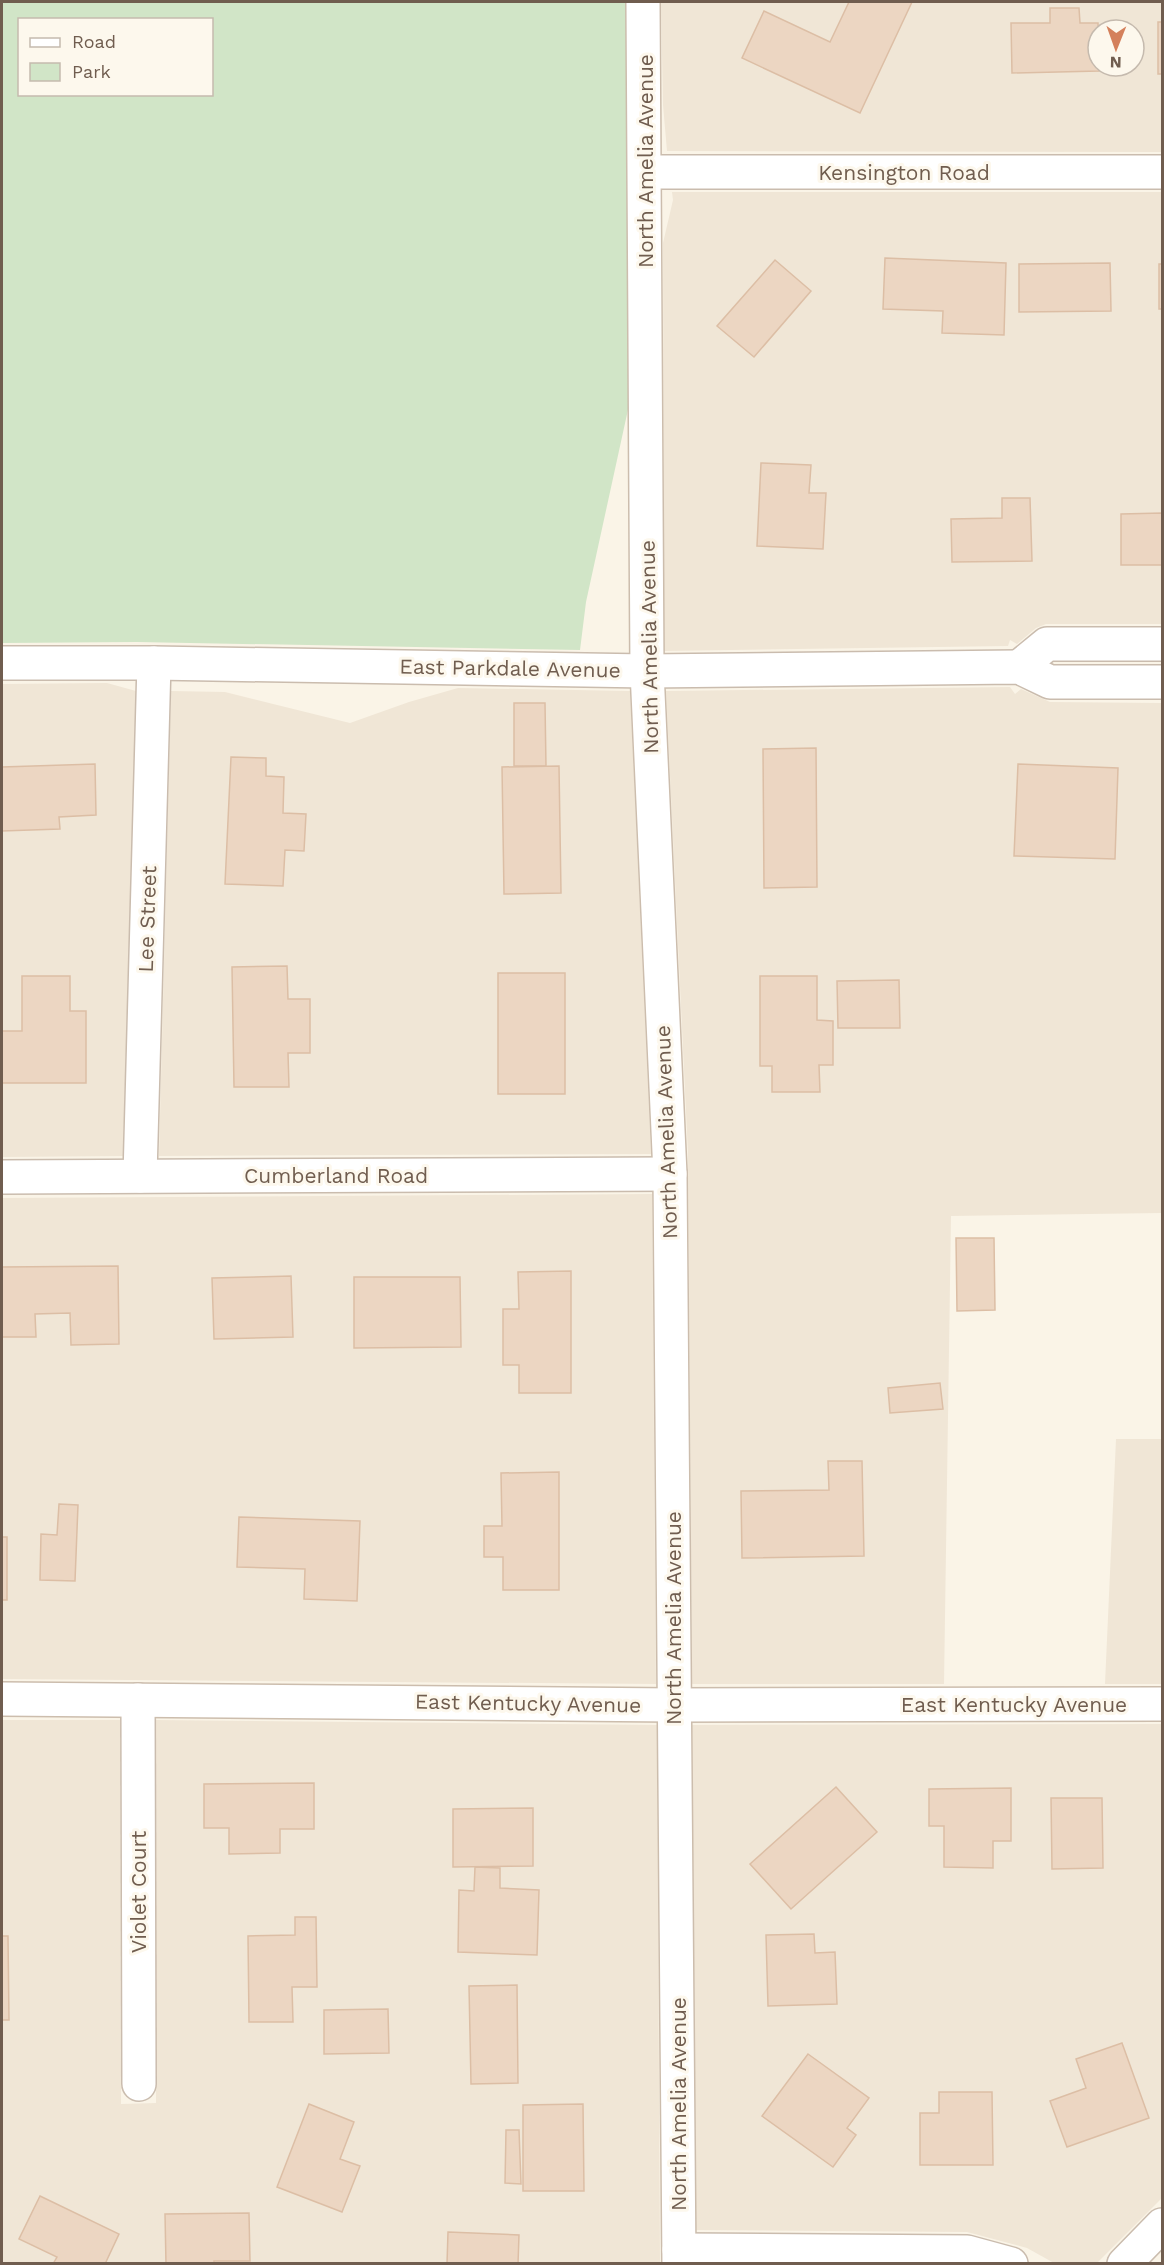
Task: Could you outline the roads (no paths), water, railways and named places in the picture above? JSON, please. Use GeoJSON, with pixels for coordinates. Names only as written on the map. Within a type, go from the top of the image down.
{"type":"FeatureCollection","features":[{"type":"Feature","properties":{"kind":"street","name":"North Amelia Avenue"},"geometry":{"type":"LineString","coordinates":[[643,2],[647,671],[670,1174],[679,2257]]}},
{"type":"Feature","properties":{"kind":"street","name":"Kensington Road"},"geometry":{"type":"LineString","coordinates":[[645,172],[1162,172]]}},
{"type":"Feature","properties":{"kind":"street"},"geometry":{"type":"LineString","coordinates":[[1019,667],[1047,644],[1162,644]]}},
{"type":"Feature","properties":{"kind":"street","name":"East Parkdale Avenue"},"geometry":{"type":"LineString","coordinates":[[2,663],[154,663],[647,671],[1019,667],[1050,682],[1162,682]]}},
{"type":"Feature","properties":{"kind":"street","name":"Lee Street"},"geometry":{"type":"LineString","coordinates":[[140,1176],[154,663]]}},
{"type":"Feature","properties":{"kind":"street","name":"Cumberland Road"},"geometry":{"type":"LineString","coordinates":[[2,1177],[670,1174]]}},
{"type":"Feature","properties":{"kind":"street","name":"East Kentucky Avenue"},"geometry":{"type":"LineString","coordinates":[[2,1699],[674,1705],[1162,1704]]}},
{"type":"Feature","properties":{"kind":"street","name":"Violet Court"},"geometry":{"type":"LineString","coordinates":[[138,1700],[139,2084]]}},
{"type":"Feature","properties":{"kind":"street"},"geometry":{"type":"LineString","coordinates":[[1124,2264],[1162,2225]]}},
{"type":"Feature","properties":{"kind":"street"},"geometry":{"type":"LineString","coordinates":[[679,2257],[967,2253],[1011,2264]]}}]}
